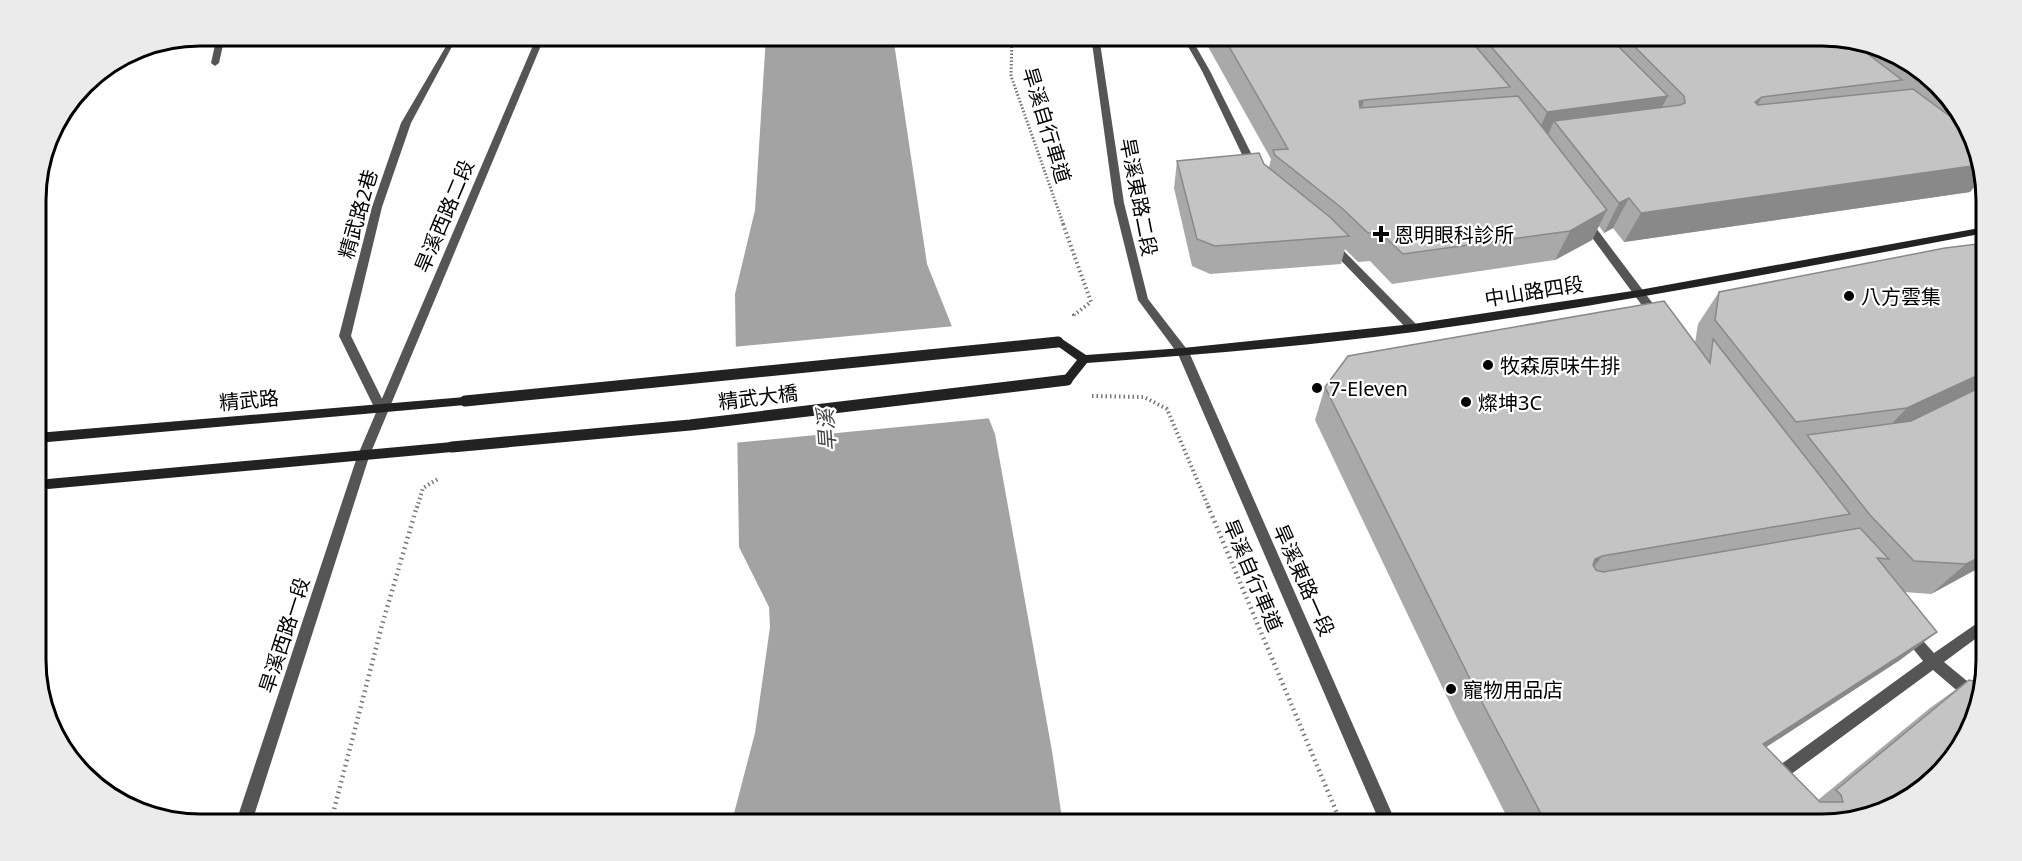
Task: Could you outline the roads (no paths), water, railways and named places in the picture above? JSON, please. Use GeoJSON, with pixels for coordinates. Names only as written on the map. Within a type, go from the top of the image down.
{"type":"FeatureCollection","features":[{"type":"Feature","properties":{"kind":"street","name":"旱溪東路二段"},"geometry":{"type":"LineString","coordinates":[[1097,46],[1119,203],[1143,300],[1183,352]]}},
{"type":"Feature","properties":{"kind":"street"},"geometry":{"type":"LineString","coordinates":[[1192,46],[1258,177]]}},
{"type":"Feature","properties":{"kind":"street"},"geometry":{"type":"LineString","coordinates":[[215,63],[219,47]]}},
{"type":"Feature","properties":{"kind":"street","name":"精武路2巷"},"geometry":{"type":"LineString","coordinates":[[381,409],[345,336],[377,207],[406,123],[448,47]]}},
{"type":"Feature","properties":{"kind":"street","name":"旱溪西路二段"},"geometry":{"type":"LineString","coordinates":[[363,457],[381,409],[535,47]]}},
{"type":"Feature","properties":{"kind":"street"},"geometry":{"type":"LineString","coordinates":[[1958,163],[1973,176]]}},
{"type":"Feature","properties":{"kind":"street"},"geometry":{"type":"LineString","coordinates":[[1578,211],[1667,331]]}},
{"type":"Feature","properties":{"kind":"street","name":"中山路四段"},"geometry":{"type":"LineString","coordinates":[[1084,359],[1183,352],[1413,328],[1639,294],[1976,232]]}},
{"type":"Feature","properties":{"kind":"street"},"geometry":{"type":"LineString","coordinates":[[1321,235],[1413,328]]}},
{"type":"Feature","properties":{"kind":"street","name":"精武大橋"},"geometry":{"type":"LineString","coordinates":[[363,457],[690,425],[1068,380],[1084,359],[1058,342],[465,401]]}},
{"type":"Feature","properties":{"kind":"street","name":"旱溪東路一段"},"geometry":{"type":"LineString","coordinates":[[1183,352],[1384,814]]}},
{"type":"Feature","properties":{"kind":"street","name":"精武路"},"geometry":{"type":"LineString","coordinates":[[46,437],[465,401]]}},
{"type":"Feature","properties":{"kind":"street"},"geometry":{"type":"LineString","coordinates":[[46,484],[363,457]]}},
{"type":"Feature","properties":{"kind":"street","name":"旱溪西路一段"},"geometry":{"type":"LineString","coordinates":[[247,814],[363,457]]}},
{"type":"Feature","properties":{"kind":"street"},"geometry":{"type":"LineString","coordinates":[[1902,628],[1933,662],[1972,695]]}},
{"type":"Feature","properties":{"kind":"street"},"geometry":{"type":"LineString","coordinates":[[1760,788],[1976,630]]}},
{"type":"Feature","properties":{"kind":"water","name":"旱溪"},"geometry":{"type":"Polygon","coordinates":[[[765,47],[895,47],[927,264],[995,434],[1061,814],[734,814],[755,733],[770,627],[769,607],[739,547],[735,294],[755,210],[765,47]]]}},
{"type":"Feature","properties":{"kind":"place","name":"恩明眼科診所"},"geometry":{"type":"Point","coordinates":[1381,234]}},
{"type":"Feature","properties":{"kind":"place","name":"八方雲集"},"geometry":{"type":"Point","coordinates":[1849,296]}},
{"type":"Feature","properties":{"kind":"place","name":"牧森原味牛排"},"geometry":{"type":"Point","coordinates":[1488,365]}},
{"type":"Feature","properties":{"kind":"place","name":"7-Eleven"},"geometry":{"type":"Point","coordinates":[1317,388]}},
{"type":"Feature","properties":{"kind":"place","name":"燦坤3C"},"geometry":{"type":"Point","coordinates":[1466,402]}},
{"type":"Feature","properties":{"kind":"place","name":"寵物用品店"},"geometry":{"type":"Point","coordinates":[1451,689]}}]}
